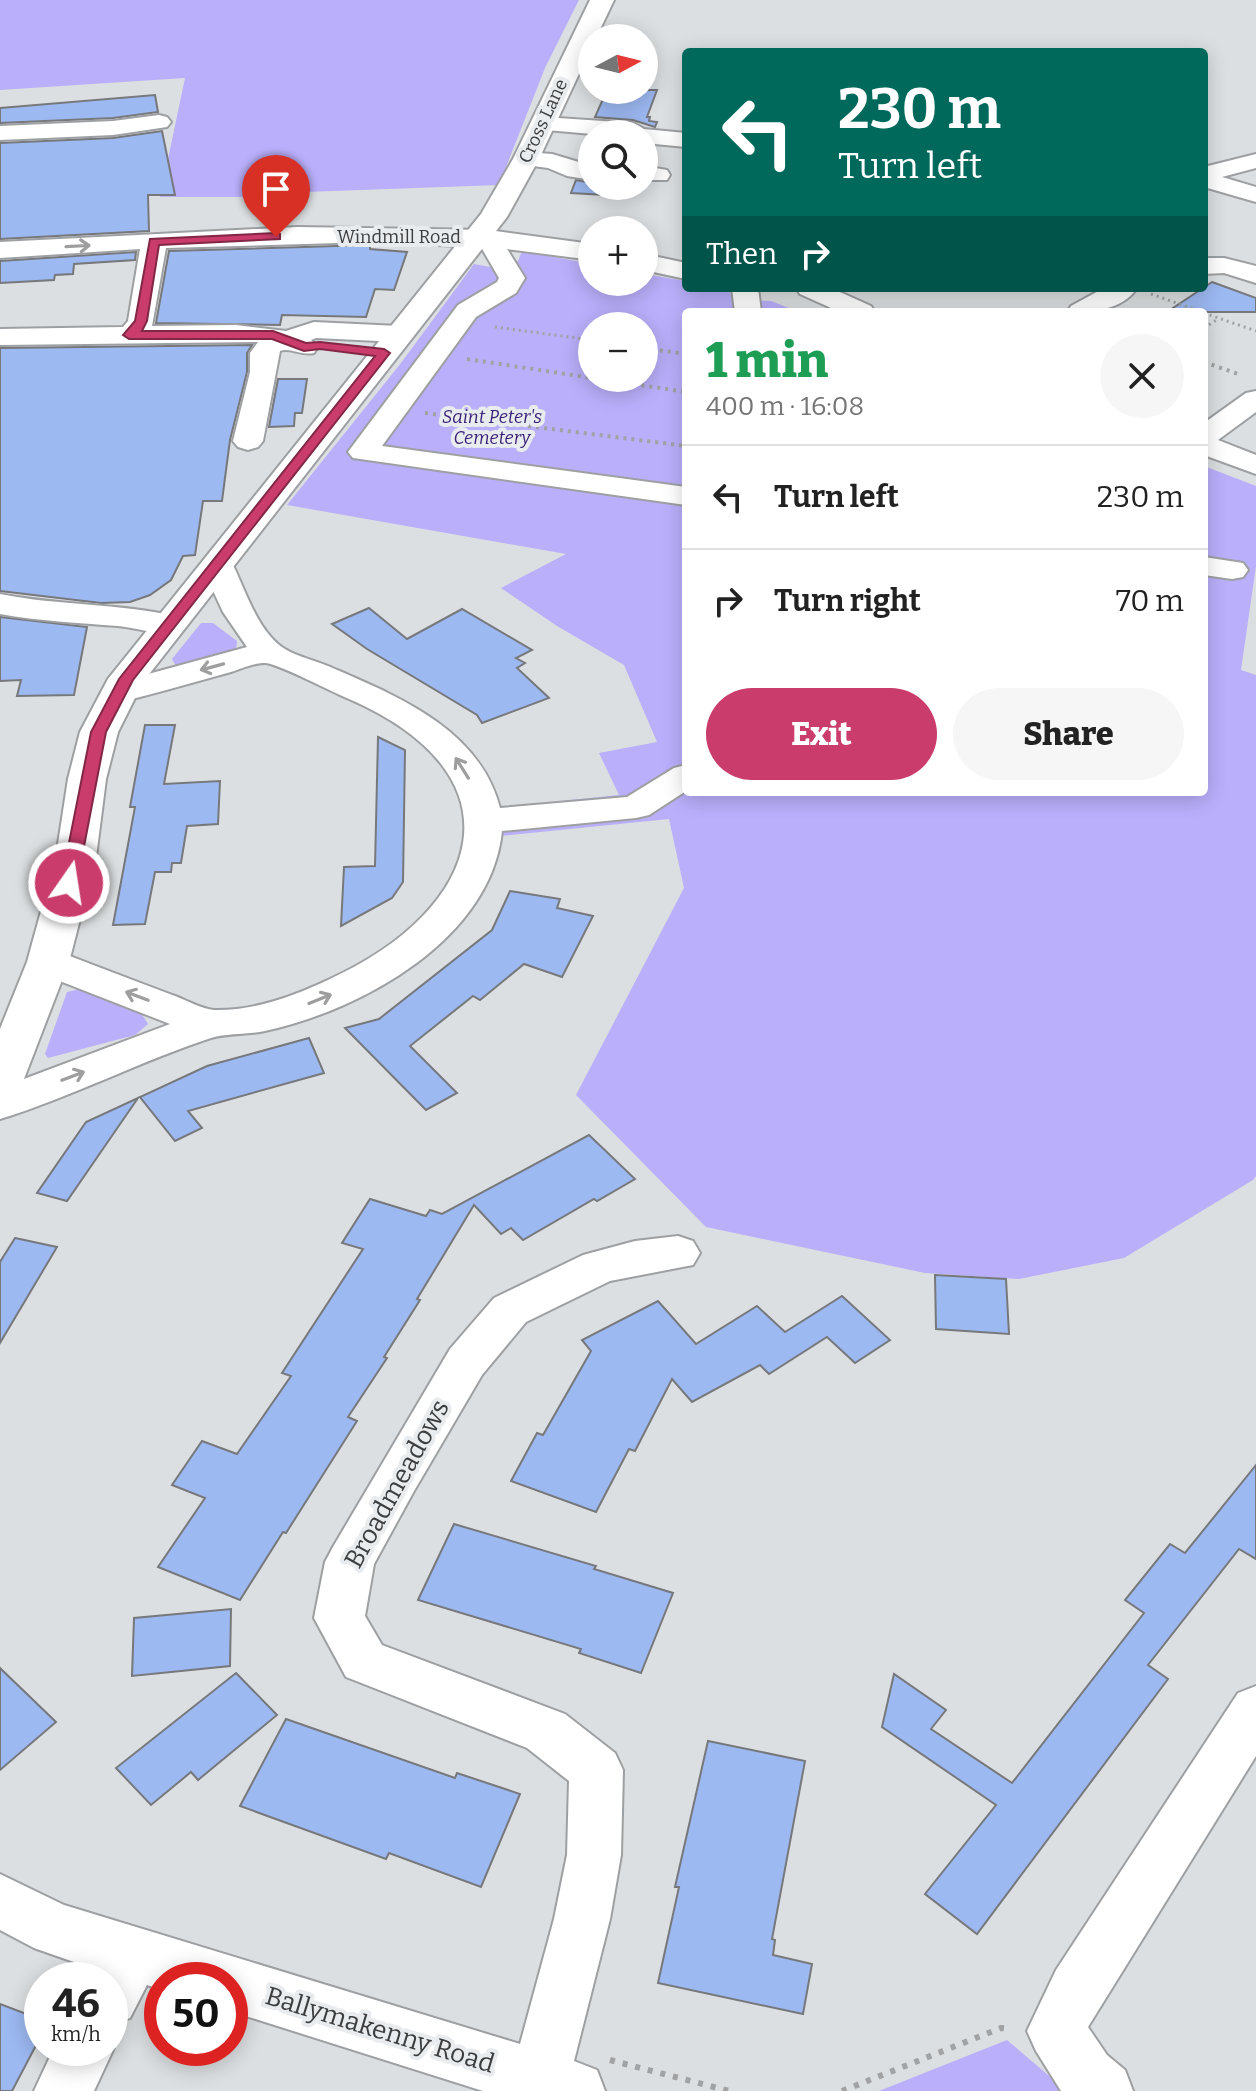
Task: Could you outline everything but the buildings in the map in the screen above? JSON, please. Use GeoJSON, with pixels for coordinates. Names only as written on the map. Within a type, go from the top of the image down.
{"type":"FeatureCollection","features":[{"type":"Feature","properties":{"kind":"main road","name":"Cross Lane"},"geometry":{"type":"LineString","coordinates":[[483,238],[526,159],[602,0]]}},
{"type":"Feature","properties":{"kind":"main road","name":"Windmill Road"},"geometry":{"type":"LineString","coordinates":[[0,1084],[48,962],[76,857],[87,779],[99,732],[120,692],[168,624],[391,343],[483,238]]}},
{"type":"Feature","properties":{"kind":"street"},"geometry":{"type":"LineString","coordinates":[[0,133],[113,128],[159,122]]}},
{"type":"Feature","properties":{"kind":"street"},"geometry":{"type":"LineString","coordinates":[[543,124],[578,126]]}},
{"type":"Feature","properties":{"kind":"street"},"geometry":{"type":"LineString","coordinates":[[658,137],[682,140]]}},
{"type":"Feature","properties":{"kind":"street"},"geometry":{"type":"LineString","coordinates":[[526,159],[552,161],[578,171]]}},
{"type":"Feature","properties":{"kind":"street"},"geometry":{"type":"LineString","coordinates":[[1208,175],[1256,161]]}},
{"type":"Feature","properties":{"kind":"street"},"geometry":{"type":"LineString","coordinates":[[1208,177],[1256,195]]}},
{"type":"Feature","properties":{"kind":"street"},"geometry":{"type":"LineString","coordinates":[[552,246],[574,224]]}},
{"type":"Feature","properties":{"kind":"street","name":"Windmill Road"},"geometry":{"type":"LineString","coordinates":[[0,250],[276,237],[483,238]]}},
{"type":"Feature","properties":{"kind":"street"},"geometry":{"type":"LineString","coordinates":[[483,238],[578,250]]}},
{"type":"Feature","properties":{"kind":"street"},"geometry":{"type":"LineString","coordinates":[[483,238],[512,278],[507,287],[467,311],[363,452],[682,495]]}},
{"type":"Feature","properties":{"kind":"street"},"geometry":{"type":"LineString","coordinates":[[129,335],[141,321],[154,242]]}},
{"type":"Feature","properties":{"kind":"street"},"geometry":{"type":"LineString","coordinates":[[1214,266],[1256,252]]}},
{"type":"Feature","properties":{"kind":"street"},"geometry":{"type":"LineString","coordinates":[[658,265],[682,270]]}},
{"type":"Feature","properties":{"kind":"street"},"geometry":{"type":"LineString","coordinates":[[1214,266],[1256,275]]}},
{"type":"Feature","properties":{"kind":"street"},"geometry":{"type":"LineString","coordinates":[[818,292],[853,308]]}},
{"type":"Feature","properties":{"kind":"street"},"geometry":{"type":"LineString","coordinates":[[1086,308],[1110,293],[1119,292]]}},
{"type":"Feature","properties":{"kind":"street"},"geometry":{"type":"LineString","coordinates":[[0,337],[71,325],[129,335],[236,333],[320,345],[391,343]]}},
{"type":"Feature","properties":{"kind":"street"},"geometry":{"type":"LineString","coordinates":[[248,441],[264,372],[293,343]]}},
{"type":"Feature","properties":{"kind":"street"},"geometry":{"type":"LineString","coordinates":[[1208,433],[1250,387]]}},
{"type":"Feature","properties":{"kind":"street"},"geometry":{"type":"LineString","coordinates":[[1208,447],[1256,465]]}},
{"type":"Feature","properties":{"kind":"street"},"geometry":{"type":"LineString","coordinates":[[0,1104],[209,1024],[264,1018],[317,1001],[373,975],[407,951],[429,934],[467,888],[482,848],[485,821],[478,793],[453,753],[415,720],[374,698],[267,652],[239,612],[217,565]]}},
{"type":"Feature","properties":{"kind":"street"},"geometry":{"type":"LineString","coordinates":[[0,604],[41,612],[121,617],[168,624]]}},
{"type":"Feature","properties":{"kind":"street"},"geometry":{"type":"LineString","coordinates":[[120,692],[267,652]]}},
{"type":"Feature","properties":{"kind":"street"},"geometry":{"type":"LineString","coordinates":[[485,821],[636,807],[682,778]]}},
{"type":"Feature","properties":{"kind":"street"},"geometry":{"type":"LineString","coordinates":[[48,962],[209,1024]]}},
{"type":"Feature","properties":{"kind":"street","name":"Broadmeadows"},"geometry":{"type":"LineString","coordinates":[[555,2071],[594,1855],[596,1770],[546,1731],[364,1661],[339,1618],[350,1562],[383,1502],[466,1362],[510,1310],[599,1267],[635,1258],[678,1253]]}},
{"type":"Feature","properties":{"kind":"street"},"geometry":{"type":"LineString","coordinates":[[1104,2091],[1086,2076],[1056,2031],[1076,1990],[1256,1710]]}},
{"type":"Feature","properties":{"kind":"street"},"geometry":{"type":"LineString","coordinates":[[0,1901],[54,1929],[102,1962]]}},
{"type":"Feature","properties":{"kind":"street","name":"Ballymakenny Road"},"geometry":{"type":"LineString","coordinates":[[248,1988],[555,2071]]}},
{"type":"Feature","properties":{"kind":"street"},"geometry":{"type":"LineString","coordinates":[[63,2091],[76,2066]]}},
{"type":"Feature","properties":{"kind":"path"},"geometry":{"type":"LineString","coordinates":[[1142,292],[1191,308]]}},
{"type":"Feature","properties":{"kind":"path"},"geometry":{"type":"LineString","coordinates":[[1208,314],[1256,331]]}},
{"type":"Feature","properties":{"kind":"path"},"geometry":{"type":"LineString","coordinates":[[1208,325],[1219,318]]}},
{"type":"Feature","properties":{"kind":"path"},"geometry":{"type":"LineString","coordinates":[[459,321],[578,338]]}},
{"type":"Feature","properties":{"kind":"path"},"geometry":{"type":"LineString","coordinates":[[658,350],[682,353]]}},
{"type":"Feature","properties":{"kind":"path"},"geometry":{"type":"LineString","coordinates":[[434,354],[578,376]]}},
{"type":"Feature","properties":{"kind":"path"},"geometry":{"type":"LineString","coordinates":[[1208,364],[1250,387]]}},
{"type":"Feature","properties":{"kind":"path"},"geometry":{"type":"LineString","coordinates":[[658,388],[682,391]]}},
{"type":"Feature","properties":{"kind":"path"},"geometry":{"type":"LineString","coordinates":[[394,409],[682,445]]}},
{"type":"Feature","properties":{"kind":"path"},"geometry":{"type":"LineString","coordinates":[[842,2091],[1001,2028],[1056,2031]]}},
{"type":"Feature","properties":{"kind":"path"},"geometry":{"type":"LineString","coordinates":[[555,2071],[729,2091]]}},
{"type":"Feature","properties":{"kind":"green space"},"geometry":{"type":"Polygon","coordinates":[[[0,0],[579,0],[545,68],[499,185],[278,193],[278,197],[160,197],[185,78],[0,90],[0,0]]]}},
{"type":"Feature","properties":{"kind":"green space","name":"Saint Peter's Cemetery"},"geometry":{"type":"Polygon","coordinates":[[[522,251],[578,261],[578,296],[658,296],[658,276],[682,280],[682,292],[730,292],[732,300],[771,301],[789,308],[682,308],[682,796],[1208,796],[1208,468],[1256,486],[1256,566],[1241,670],[1256,675],[1256,1176],[1253,1180],[1124,1258],[1019,1279],[925,1273],[706,1227],[576,1095],[684,888],[669,819],[500,836],[494,808],[619,795],[599,753],[657,742],[624,665],[557,626],[501,588],[566,554],[287,505],[401,363],[474,264],[490,267],[518,261],[522,251]]]}},
{"type":"Feature","properties":{"kind":"green space"},"geometry":{"type":"Polygon","coordinates":[[[201,623],[213,623],[237,641],[236,650],[176,666],[172,659],[201,623]]]}},
{"type":"Feature","properties":{"kind":"green space"},"geometry":{"type":"Polygon","coordinates":[[[80,989],[140,1011],[148,1024],[135,1035],[48,1058],[45,1054],[67,992],[80,989]]]}},
{"type":"Feature","properties":{"kind":"green space"},"geometry":{"type":"Polygon","coordinates":[[[1007,2040],[1067,2091],[879,2091],[1007,2040]]]}},
{"type":"Feature","properties":{"kind":"route"},"geometry":{"type":"LineString","coordinates":[[69,883],[76,857],[87,779],[99,732],[126,679],[384,353],[320,345],[304,347],[273,335],[129,335],[141,321],[154,242],[276,237]]}}]}
